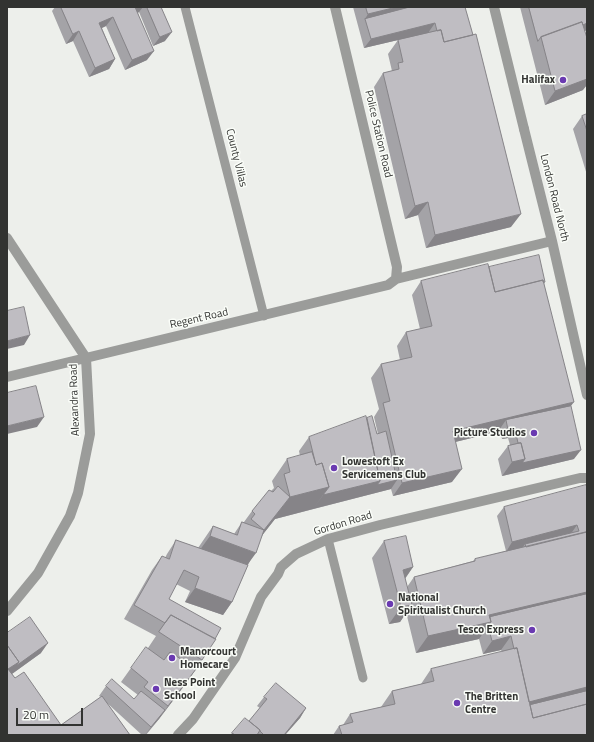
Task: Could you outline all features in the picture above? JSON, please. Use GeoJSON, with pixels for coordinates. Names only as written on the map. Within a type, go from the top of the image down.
{"type":"FeatureCollection","features":[{"type":"Feature","properties":{"kind":"street","name":"Police Station Road"},"geometry":{"type":"LineString","coordinates":[[335,7],[397,267],[396,279]]}},
{"type":"Feature","properties":{"kind":"street","name":"London Road North"},"geometry":{"type":"LineString","coordinates":[[494,7],[552,241],[587,395]]}},
{"type":"Feature","properties":{"kind":"street","name":"Alexandra Road"},"geometry":{"type":"LineString","coordinates":[[7,238],[86,358],[90,434],[78,493],[70,516],[38,573],[7,611]]}},
{"type":"Feature","properties":{"kind":"street","name":"Regent Road"},"geometry":{"type":"LineString","coordinates":[[7,377],[264,316],[388,285],[396,279],[552,241]]}},
{"type":"Feature","properties":{"kind":"street","name":"Gordon Road"},"geometry":{"type":"LineString","coordinates":[[178,735],[193,719],[235,658],[262,596],[278,574],[281,567],[296,554],[328,539],[380,525],[580,478],[587,478]]}},
{"type":"Feature","properties":{"kind":"lane","name":"County Villas"},"geometry":{"type":"LineString","coordinates":[[185,7],[264,316]]}},
{"type":"Feature","properties":{"kind":"lane"},"geometry":{"type":"LineString","coordinates":[[328,539],[363,678]]}},
{"type":"Feature","properties":{"kind":"building"},"geometry":{"type":"Polygon","coordinates":[[[61,7],[135,7],[154,51],[132,60],[113,17],[99,23],[115,59],[95,68],[79,31],[73,34],[61,7]]]}},
{"type":"Feature","properties":{"kind":"building"},"geometry":{"type":"Polygon","coordinates":[[[147,7],[161,7],[172,32],[160,37],[147,7]]]}},
{"type":"Feature","properties":{"kind":"building"},"geometry":{"type":"Polygon","coordinates":[[[366,7],[397,7],[368,14],[366,7]]]}},
{"type":"Feature","properties":{"kind":"building"},"geometry":{"type":"Polygon","coordinates":[[[410,7],[465,7],[473,35],[444,42],[441,30],[437,31],[435,23],[371,39],[365,19],[410,7]]]}},
{"type":"Feature","properties":{"kind":"building"},"geometry":{"type":"Polygon","coordinates":[[[529,7],[587,7],[587,23],[583,25],[582,22],[541,37],[538,41],[529,7]]]}},
{"type":"Feature","properties":{"kind":"building"},"geometry":{"type":"Polygon","coordinates":[[[582,22],[587,38],[587,79],[555,91],[541,37],[582,22]]]}},
{"type":"Feature","properties":{"kind":"building"},"geometry":{"type":"Polygon","coordinates":[[[441,30],[444,42],[476,34],[521,214],[435,235],[428,202],[415,206],[383,73],[399,69],[398,63],[403,62],[398,40],[441,30]]]}},
{"type":"Feature","properties":{"kind":"building"},"geometry":{"type":"Polygon","coordinates":[[[587,114],[587,131],[582,116],[587,114]]]}},
{"type":"Feature","properties":{"kind":"building"},"geometry":{"type":"Polygon","coordinates":[[[539,255],[545,282],[543,282],[543,280],[495,292],[489,267],[539,255]]]}},
{"type":"Feature","properties":{"kind":"building"},"geometry":{"type":"Polygon","coordinates":[[[488,264],[495,292],[543,280],[574,402],[453,431],[462,469],[402,483],[383,403],[390,401],[381,364],[412,357],[406,332],[432,326],[421,281],[488,264]]]}},
{"type":"Feature","properties":{"kind":"building"},"geometry":{"type":"Polygon","coordinates":[[[24,307],[30,335],[7,341],[7,311],[24,307]]]}},
{"type":"Feature","properties":{"kind":"building"},"geometry":{"type":"Polygon","coordinates":[[[36,386],[44,417],[7,426],[7,393],[36,386]]]}},
{"type":"Feature","properties":{"kind":"building"},"geometry":{"type":"Polygon","coordinates":[[[571,406],[581,450],[522,463],[525,459],[521,443],[518,443],[515,429],[508,430],[506,420],[571,406]]]}},
{"type":"Feature","properties":{"kind":"building","name":"Lowestoft Ex Servicemens Club"},"geometry":{"type":"Polygon","coordinates":[[[366,416],[380,481],[323,495],[329,487],[322,463],[316,465],[309,437],[366,416]]]}},
{"type":"Feature","properties":{"kind":"building"},"geometry":{"type":"Polygon","coordinates":[[[372,416],[377,434],[386,431],[397,480],[377,485],[380,481],[367,418],[372,416]]]}},
{"type":"Feature","properties":{"kind":"building"},"geometry":{"type":"Polygon","coordinates":[[[521,443],[525,459],[512,462],[508,446],[521,443]]]}},
{"type":"Feature","properties":{"kind":"building"},"geometry":{"type":"Polygon","coordinates":[[[312,452],[316,465],[322,463],[329,487],[290,497],[284,474],[290,472],[287,459],[312,452]]]}},
{"type":"Feature","properties":{"kind":"building"},"geometry":{"type":"Polygon","coordinates":[[[586,485],[587,532],[526,547],[525,544],[579,531],[577,525],[512,542],[504,507],[586,485]]]}},
{"type":"Feature","properties":{"kind":"building"},"geometry":{"type":"Polygon","coordinates":[[[278,486],[290,497],[264,530],[251,519],[255,514],[252,511],[269,490],[273,492],[278,486]]]}},
{"type":"Feature","properties":{"kind":"building"},"geometry":{"type":"Polygon","coordinates":[[[242,522],[264,530],[256,553],[210,536],[213,526],[237,535],[242,522]]]}},
{"type":"Feature","properties":{"kind":"building"},"geometry":{"type":"Polygon","coordinates":[[[587,532],[587,592],[489,615],[491,622],[428,636],[414,577],[475,561],[475,559],[587,532]]]}},
{"type":"Feature","properties":{"kind":"building"},"geometry":{"type":"Polygon","coordinates":[[[406,536],[413,567],[403,570],[412,605],[401,607],[384,541],[406,536]]]}},
{"type":"Feature","properties":{"kind":"building"},"geometry":{"type":"Polygon","coordinates":[[[176,540],[248,565],[232,602],[195,588],[199,577],[184,570],[169,599],[221,628],[215,639],[171,615],[165,623],[134,605],[162,556],[169,559],[176,540]]]}},
{"type":"Feature","properties":{"kind":"building"},"geometry":{"type":"Polygon","coordinates":[[[587,594],[587,687],[529,702],[517,648],[514,649],[511,636],[492,641],[488,626],[491,622],[490,617],[587,594]]]}},
{"type":"Feature","properties":{"kind":"building"},"geometry":{"type":"Polygon","coordinates":[[[171,615],[216,639],[202,660],[159,632],[171,615]]]}},
{"type":"Feature","properties":{"kind":"building"},"geometry":{"type":"Polygon","coordinates":[[[30,617],[48,643],[16,666],[19,662],[7,645],[7,633],[30,617]]]}},
{"type":"Feature","properties":{"kind":"building"},"geometry":{"type":"Polygon","coordinates":[[[7,645],[19,662],[8,669],[15,678],[24,672],[61,725],[102,696],[130,735],[7,735],[7,645]]]}},
{"type":"Feature","properties":{"kind":"building"},"geometry":{"type":"Polygon","coordinates":[[[146,647],[164,660],[170,652],[196,669],[168,706],[144,687],[148,682],[131,668],[146,647]]]}},
{"type":"Feature","properties":{"kind":"building","name":"The Britten Centre"},"geometry":{"type":"Polygon","coordinates":[[[517,648],[533,718],[587,704],[587,735],[342,735],[339,726],[353,722],[350,714],[395,704],[392,691],[434,681],[431,669],[517,648]]]}},
{"type":"Feature","properties":{"kind":"building"},"geometry":{"type":"Polygon","coordinates":[[[112,679],[134,699],[141,691],[165,710],[151,727],[106,686],[112,679]]]}},
{"type":"Feature","properties":{"kind":"building"},"geometry":{"type":"Polygon","coordinates":[[[276,683],[306,708],[284,735],[264,735],[249,721],[267,699],[264,697],[276,683]]]}},
{"type":"Feature","properties":{"kind":"building"},"geometry":{"type":"Polygon","coordinates":[[[587,691],[587,704],[533,718],[530,705],[587,691]]]}},
{"type":"Feature","properties":{"kind":"building"},"geometry":{"type":"Polygon","coordinates":[[[245,718],[260,730],[257,735],[235,735],[232,733],[245,718]]]}},
{"type":"Feature","properties":{"kind":"place","name":"Halifax"},"geometry":{"type":"Point","coordinates":[563,80]}},
{"type":"Feature","properties":{"kind":"place","name":"Picture Studios"},"geometry":{"type":"Point","coordinates":[534,433]}},
{"type":"Feature","properties":{"kind":"place","name":"Lowestoft Ex Servicemens Club"},"geometry":{"type":"Point","coordinates":[334,468]}},
{"type":"Feature","properties":{"kind":"place","name":"National Spiritualist Church"},"geometry":{"type":"Point","coordinates":[390,604]}},
{"type":"Feature","properties":{"kind":"place","name":"Tesco Express"},"geometry":{"type":"Point","coordinates":[532,630]}},
{"type":"Feature","properties":{"kind":"place","name":"Manorcourt Homecare"},"geometry":{"type":"Point","coordinates":[172,658]}},
{"type":"Feature","properties":{"kind":"place","name":"Ness Point School"},"geometry":{"type":"Point","coordinates":[156,689]}},
{"type":"Feature","properties":{"kind":"place","name":"The Britten Centre"},"geometry":{"type":"Point","coordinates":[457,703]}}]}
